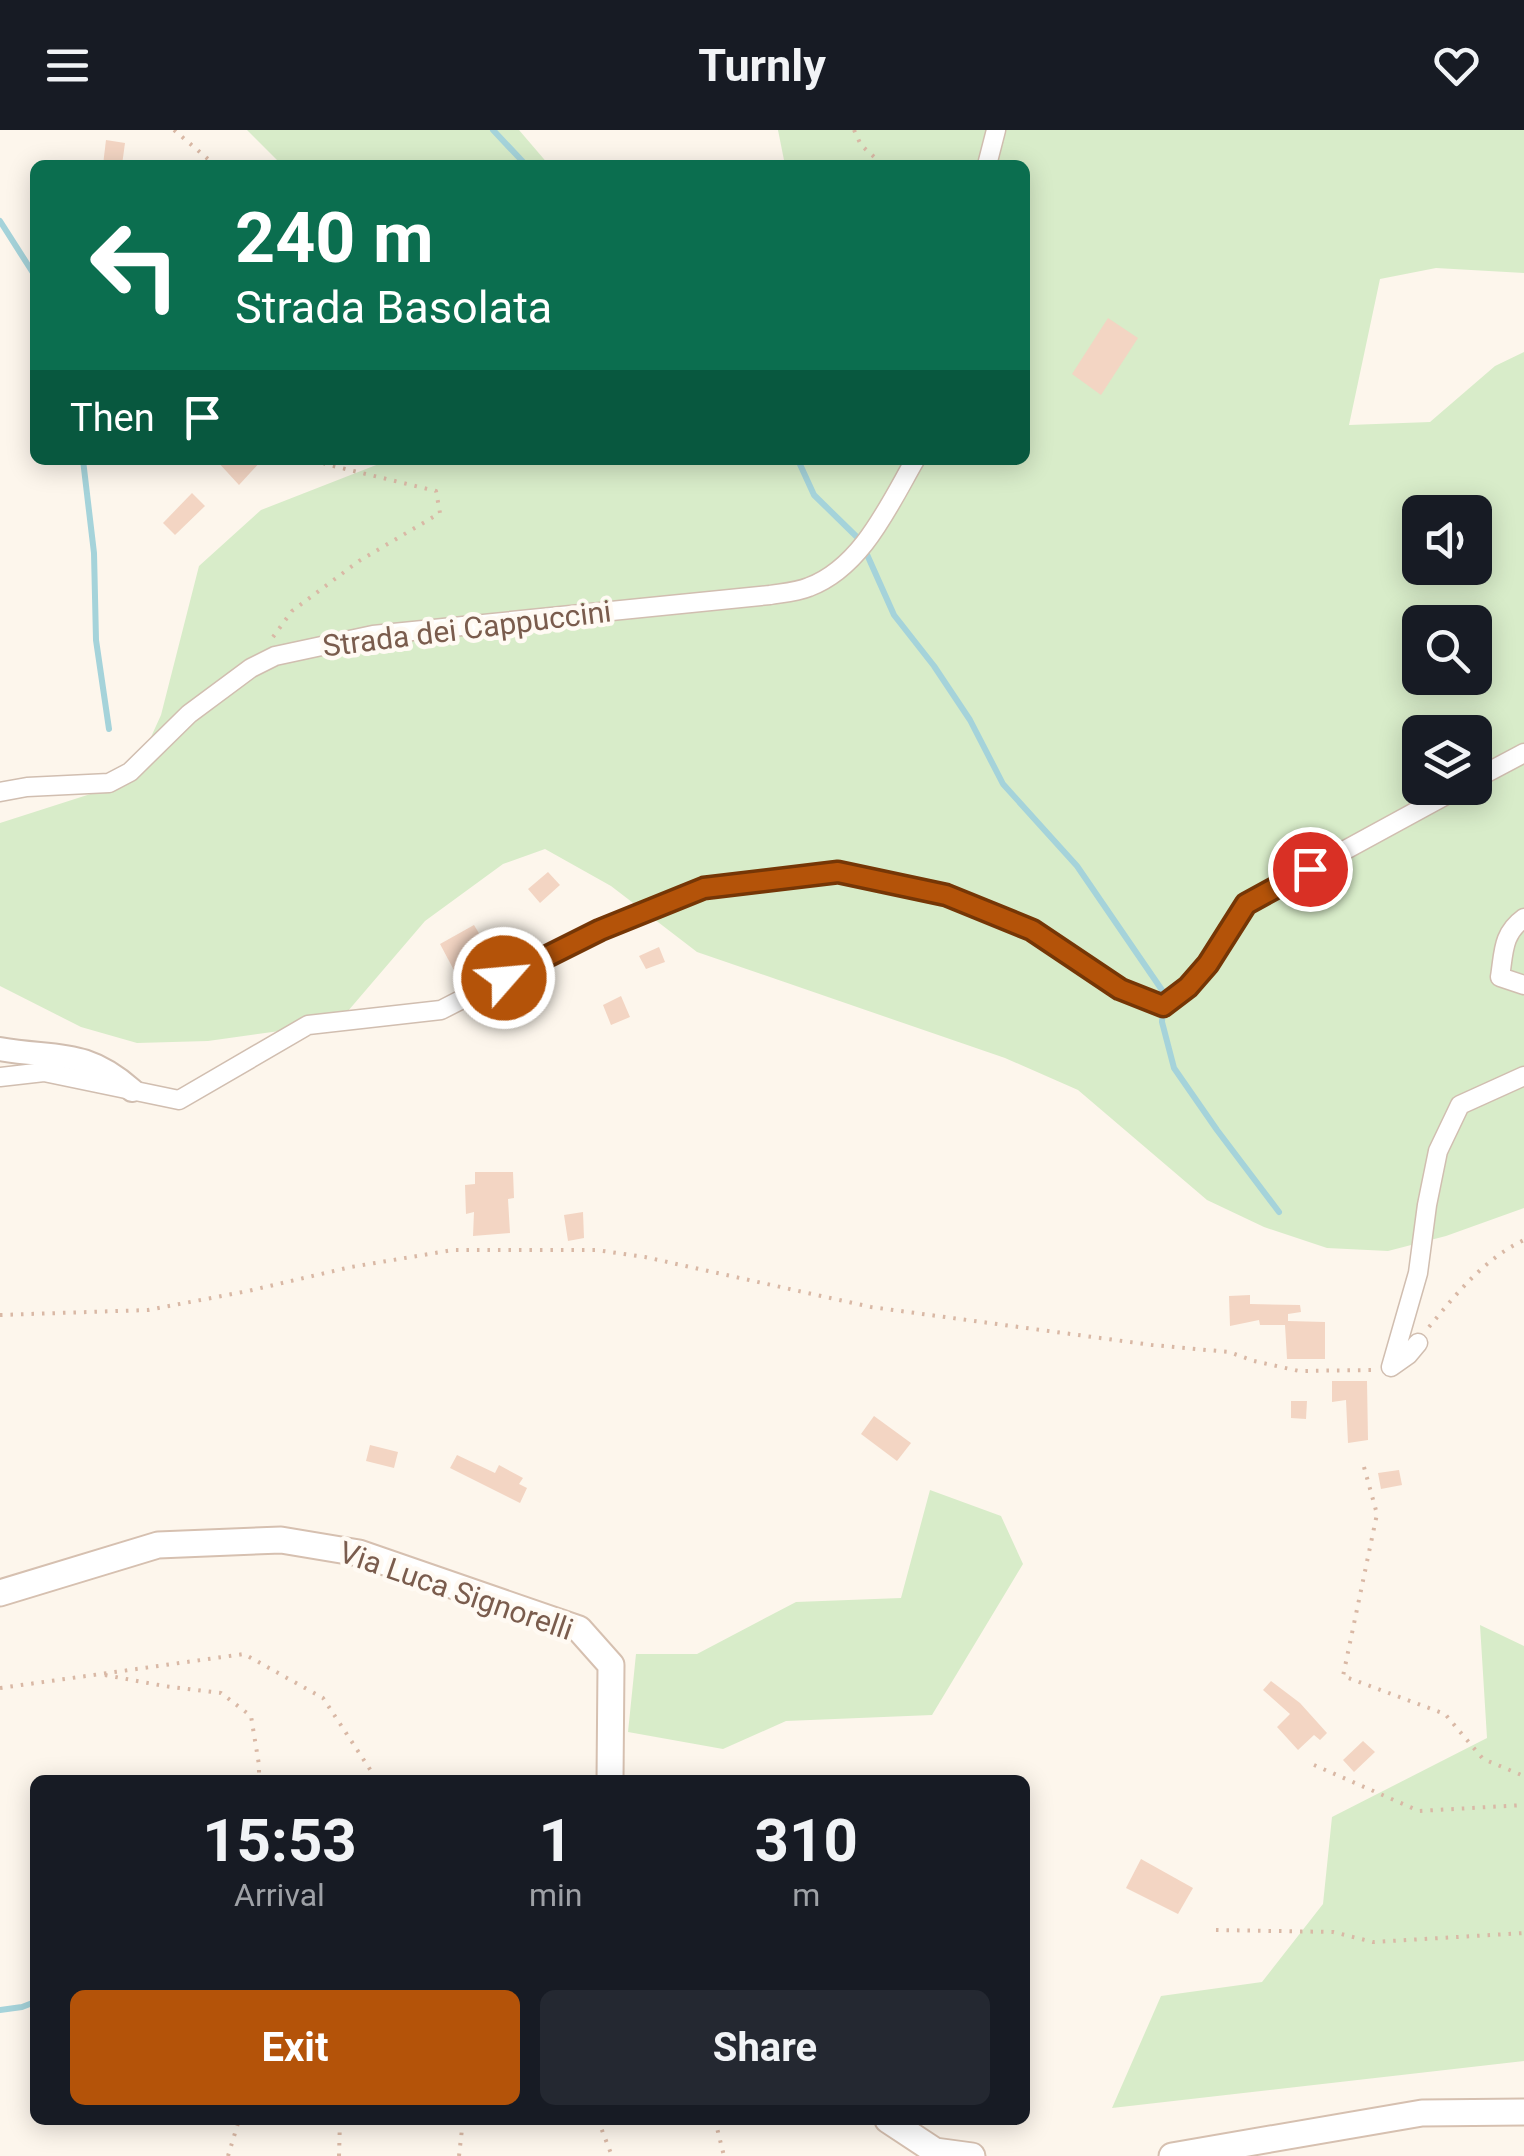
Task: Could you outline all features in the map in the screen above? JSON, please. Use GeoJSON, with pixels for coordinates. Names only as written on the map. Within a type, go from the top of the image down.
{"type":"FeatureCollection","features":[{"type":"Feature","properties":{"kind":"main road","name":"Via Luca Signorelli"},"geometry":{"type":"LineString","coordinates":[[0,1593],[158,1546],[281,1540],[360,1552],[578,1629],[611,1665],[610,1775]]}},
{"type":"Feature","properties":{"kind":"main road"},"geometry":{"type":"LineString","coordinates":[[1172,2156],[1422,2113],[1524,2112]]}},
{"type":"Feature","properties":{"kind":"main road"},"geometry":{"type":"LineString","coordinates":[[896,2125],[936,2150],[972,2156]]}},
{"type":"Feature","properties":{"kind":"street"},"geometry":{"type":"LineString","coordinates":[[989,160],[996,130]]}},
{"type":"Feature","properties":{"kind":"street","name":"Strada dei Cappuccini"},"geometry":{"type":"LineString","coordinates":[[0,792],[108,783],[119,778],[189,714],[275,656],[373,636],[770,596],[810,587],[845,565],[876,528],[912,465]]}},
{"type":"Feature","properties":{"kind":"street"},"geometry":{"type":"LineString","coordinates":[[1492,770],[1524,753]]}},
{"type":"Feature","properties":{"kind":"street"},"geometry":{"type":"LineString","coordinates":[[0,1077],[44,1072],[179,1100],[308,1025],[440,1010],[600,930],[704,888],[838,872],[946,895],[1032,930],[1120,989],[1163,1006],[1188,987],[1208,964],[1246,904],[1428,805]]}},
{"type":"Feature","properties":{"kind":"street"},"geometry":{"type":"LineString","coordinates":[[1524,918],[1507,937],[1500,977],[1524,985]]}},
{"type":"Feature","properties":{"kind":"street"},"geometry":{"type":"LineString","coordinates":[[0,1050],[73,1057],[100,1066],[132,1090]]}},
{"type":"Feature","properties":{"kind":"street"},"geometry":{"type":"LineString","coordinates":[[1390,1367],[1418,1273],[1438,1151],[1460,1105],[1524,1076]]}},
{"type":"Feature","properties":{"kind":"street"},"geometry":{"type":"LineString","coordinates":[[1390,1367],[1418,1343]]}},
{"type":"Feature","properties":{"kind":"path"},"geometry":{"type":"LineString","coordinates":[[174,130],[209,160]]}},
{"type":"Feature","properties":{"kind":"path"},"geometry":{"type":"LineString","coordinates":[[854,130],[861,144],[878,160]]}},
{"type":"Feature","properties":{"kind":"path"},"geometry":{"type":"LineString","coordinates":[[252,668],[292,611],[359,561],[440,513],[436,491],[329,465]]}},
{"type":"Feature","properties":{"kind":"path"},"geometry":{"type":"LineString","coordinates":[[1418,1343],[1474,1274],[1524,1240]]}},
{"type":"Feature","properties":{"kind":"path"},"geometry":{"type":"LineString","coordinates":[[0,1314],[148,1310],[248,1292],[351,1266],[453,1250],[596,1250],[645,1257],[872,1307],[1229,1352],[1300,1371],[1390,1367]]}},
{"type":"Feature","properties":{"kind":"path"},"geometry":{"type":"LineString","coordinates":[[1364,1467],[1377,1514],[1344,1676],[1445,1714],[1483,1760],[1524,1776]]}},
{"type":"Feature","properties":{"kind":"path"},"geometry":{"type":"LineString","coordinates":[[0,1688],[244,1654],[323,1698],[374,1775]]}},
{"type":"Feature","properties":{"kind":"path"},"geometry":{"type":"LineString","coordinates":[[102,1674],[221,1693],[251,1716],[259,1775]]}},
{"type":"Feature","properties":{"kind":"path"},"geometry":{"type":"LineString","coordinates":[[1314,1764],[1420,1811],[1524,1805]]}},
{"type":"Feature","properties":{"kind":"path"},"geometry":{"type":"LineString","coordinates":[[1216,1930],[1333,1932],[1373,1942],[1524,1933]]}},
{"type":"Feature","properties":{"kind":"path"},"geometry":{"type":"LineString","coordinates":[[228,2156],[237,2125]]}},
{"type":"Feature","properties":{"kind":"path"},"geometry":{"type":"LineString","coordinates":[[338,2156],[340,2125]]}},
{"type":"Feature","properties":{"kind":"path"},"geometry":{"type":"LineString","coordinates":[[459,2156],[462,2125]]}},
{"type":"Feature","properties":{"kind":"path"},"geometry":{"type":"LineString","coordinates":[[600,2125],[612,2156]]}},
{"type":"Feature","properties":{"kind":"path"},"geometry":{"type":"LineString","coordinates":[[716,2125],[724,2156]]}},
{"type":"Feature","properties":{"kind":"green space"},"geometry":{"type":"Polygon","coordinates":[[[247,130],[519,130],[545,160],[277,160],[247,130]]]}},
{"type":"Feature","properties":{"kind":"green space"},"geometry":{"type":"Polygon","coordinates":[[[778,130],[1524,130],[1524,273],[1436,268],[1380,279],[1349,425],[1430,422],[1495,366],[1524,352],[1524,1208],[1446,1236],[1388,1251],[1327,1248],[1264,1227],[1207,1200],[1078,1090],[1005,1058],[697,952],[611,886],[545,849],[503,864],[425,921],[342,1018],[208,1041],[137,1043],[81,1027],[0,986],[0,823],[131,781],[161,715],[199,566],[261,510],[376,465],[1030,465],[1030,160],[784,160],[778,130]]]}},
{"type":"Feature","properties":{"kind":"green space"},"geometry":{"type":"Polygon","coordinates":[[[930,1490],[1001,1516],[1023,1564],[932,1715],[786,1721],[723,1749],[628,1732],[636,1654],[697,1654],[796,1602],[901,1598],[930,1490]]]}},
{"type":"Feature","properties":{"kind":"green space"},"geometry":{"type":"Polygon","coordinates":[[[1480,1625],[1524,1646],[1524,2061],[1112,2108],[1161,1996],[1262,1982],[1323,1904],[1332,1817],[1487,1738],[1480,1625]]]}},
{"type":"Feature","properties":{"kind":"building"},"geometry":{"type":"Polygon","coordinates":[[[106,140],[125,143],[123,160],[104,160],[106,140]]]}},
{"type":"Feature","properties":{"kind":"building"},"geometry":{"type":"Polygon","coordinates":[[[1108,318],[1138,338],[1101,395],[1072,374],[1108,318]]]}},
{"type":"Feature","properties":{"kind":"building"},"geometry":{"type":"Polygon","coordinates":[[[221,465],[257,465],[239,485],[221,465]]]}},
{"type":"Feature","properties":{"kind":"building"},"geometry":{"type":"Polygon","coordinates":[[[192,493],[205,506],[175,535],[163,523],[192,493]]]}},
{"type":"Feature","properties":{"kind":"building"},"geometry":{"type":"Polygon","coordinates":[[[548,872],[560,885],[540,903],[528,889],[548,872]]]}},
{"type":"Feature","properties":{"kind":"building"},"geometry":{"type":"Polygon","coordinates":[[[474,925],[492,955],[456,974],[440,944],[474,925]]]}},
{"type":"Feature","properties":{"kind":"building"},"geometry":{"type":"Polygon","coordinates":[[[659,947],[665,962],[646,969],[639,956],[659,947]]]}},
{"type":"Feature","properties":{"kind":"building"},"geometry":{"type":"Polygon","coordinates":[[[621,996],[630,1017],[611,1025],[603,1005],[621,996]]]}},
{"type":"Feature","properties":{"kind":"building"},"geometry":{"type":"Polygon","coordinates":[[[475,1172],[513,1172],[514,1198],[508,1199],[510,1233],[473,1236],[474,1212],[466,1214],[465,1185],[475,1184],[475,1172]]]}},
{"type":"Feature","properties":{"kind":"building"},"geometry":{"type":"Polygon","coordinates":[[[583,1212],[584,1238],[568,1241],[564,1215],[583,1212]]]}},
{"type":"Feature","properties":{"kind":"building"},"geometry":{"type":"Polygon","coordinates":[[[1250,1295],[1250,1304],[1300,1305],[1301,1312],[1288,1314],[1288,1321],[1325,1322],[1325,1359],[1287,1359],[1285,1325],[1260,1325],[1259,1320],[1230,1326],[1229,1296],[1250,1295]]]}},
{"type":"Feature","properties":{"kind":"building"},"geometry":{"type":"Polygon","coordinates":[[[1332,1381],[1367,1381],[1368,1440],[1348,1443],[1346,1400],[1332,1402],[1332,1381]]]}},
{"type":"Feature","properties":{"kind":"building"},"geometry":{"type":"Polygon","coordinates":[[[1291,1401],[1307,1401],[1306,1419],[1291,1418],[1291,1401]]]}},
{"type":"Feature","properties":{"kind":"building"},"geometry":{"type":"Polygon","coordinates":[[[874,1416],[911,1443],[897,1461],[861,1434],[874,1416]]]}},
{"type":"Feature","properties":{"kind":"building"},"geometry":{"type":"Polygon","coordinates":[[[370,1445],[398,1452],[394,1468],[366,1461],[370,1445]]]}},
{"type":"Feature","properties":{"kind":"building"},"geometry":{"type":"Polygon","coordinates":[[[457,1455],[495,1473],[499,1465],[523,1478],[519,1484],[527,1488],[520,1503],[450,1468],[457,1455]]]}},
{"type":"Feature","properties":{"kind":"building"},"geometry":{"type":"Polygon","coordinates":[[[1399,1470],[1402,1485],[1381,1489],[1378,1473],[1399,1470]]]}},
{"type":"Feature","properties":{"kind":"building"},"geometry":{"type":"Polygon","coordinates":[[[1271,1681],[1300,1703],[1327,1733],[1320,1740],[1314,1735],[1298,1750],[1277,1727],[1290,1714],[1263,1690],[1271,1681]]]}},
{"type":"Feature","properties":{"kind":"building"},"geometry":{"type":"Polygon","coordinates":[[[1363,1741],[1375,1752],[1354,1772],[1343,1760],[1363,1741]]]}},
{"type":"Feature","properties":{"kind":"building"},"geometry":{"type":"Polygon","coordinates":[[[1141,1859],[1193,1888],[1178,1914],[1126,1888],[1141,1859]]]}},
{"type":"Feature","properties":{"kind":"waterway"},"geometry":{"type":"LineString","coordinates":[[493,130],[521,160]]}},
{"type":"Feature","properties":{"kind":"waterway"},"geometry":{"type":"LineString","coordinates":[[0,221],[30,268]]}},
{"type":"Feature","properties":{"kind":"waterway"},"geometry":{"type":"LineString","coordinates":[[84,465],[94,553],[96,640],[109,729]]}},
{"type":"Feature","properties":{"kind":"waterway"},"geometry":{"type":"LineString","coordinates":[[800,465],[814,495],[861,541],[894,615],[970,720],[1003,784],[1077,866],[1164,993],[1162,1022],[1174,1068],[1279,1212]]}},
{"type":"Feature","properties":{"kind":"waterway"},"geometry":{"type":"LineString","coordinates":[[0,2010],[30,2004]]}},
{"type":"Feature","properties":{"kind":"route"},"geometry":{"type":"LineString","coordinates":[[504,978],[600,930],[704,888],[838,872],[946,895],[1032,930],[1120,989],[1163,1006],[1188,987],[1208,964],[1246,904],[1310,869]]}}]}
